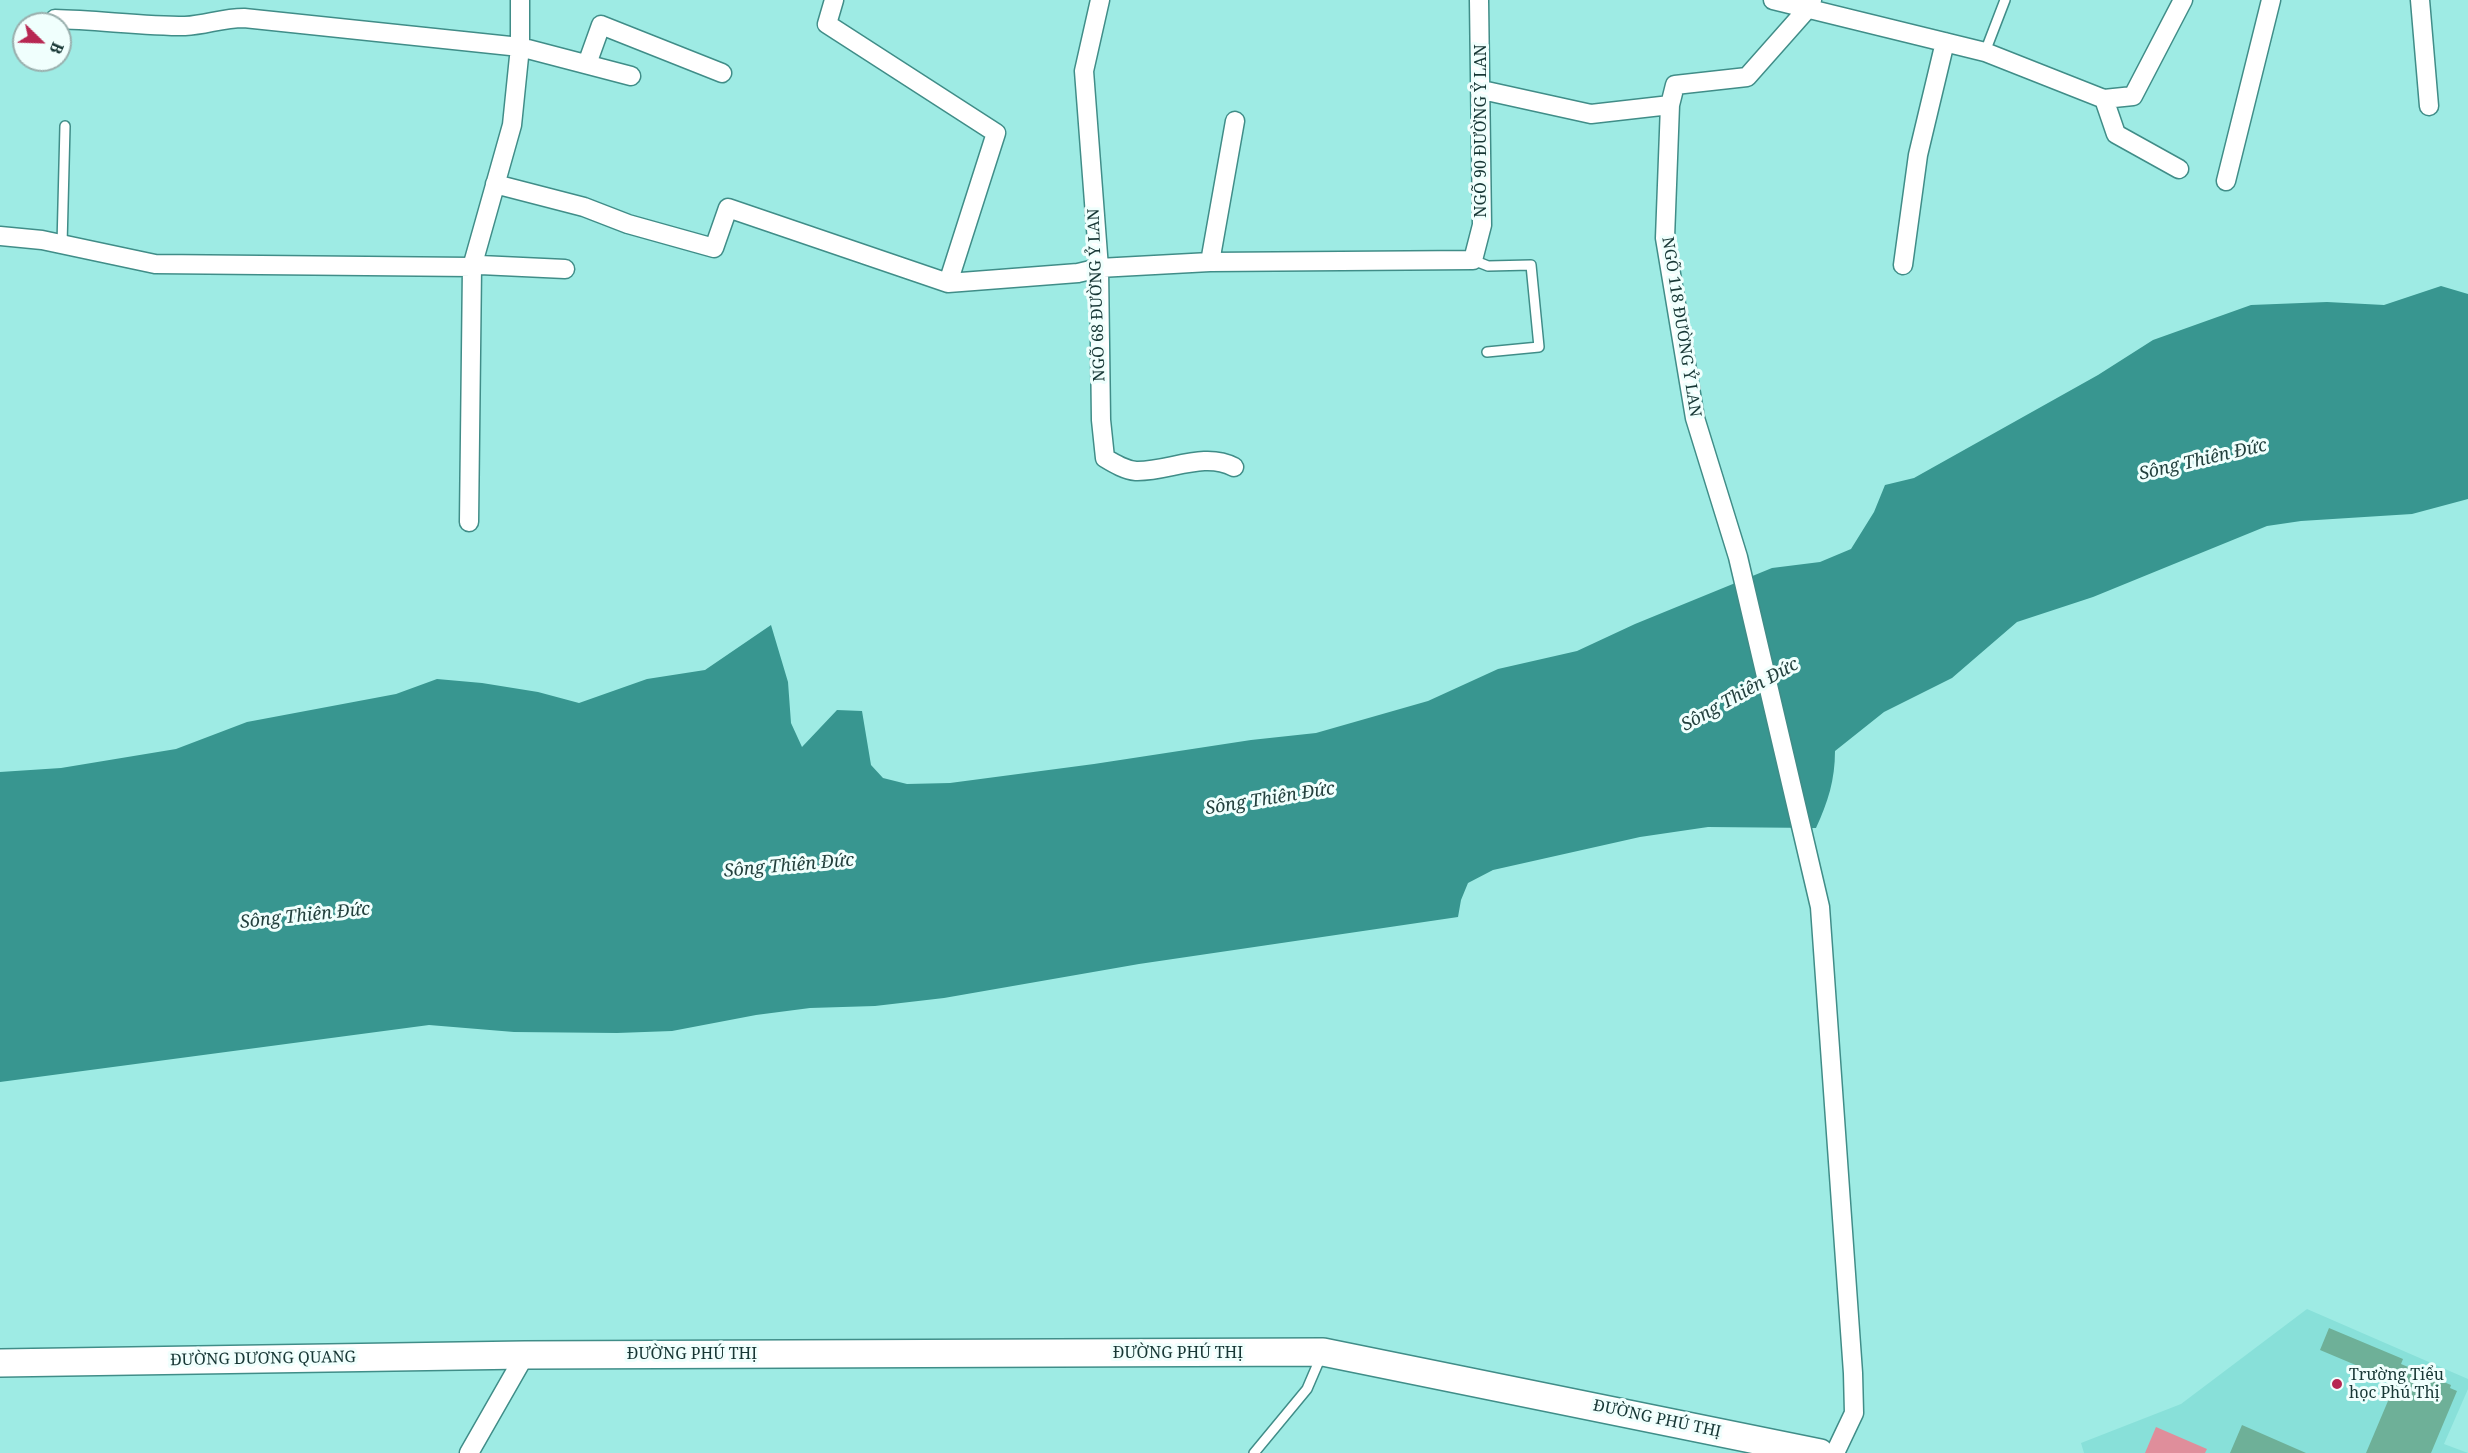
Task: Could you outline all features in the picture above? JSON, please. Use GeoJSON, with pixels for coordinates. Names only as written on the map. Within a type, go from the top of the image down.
{"type":"FeatureCollection","features":[{"type":"Feature","properties":{"kind":"street"},"geometry":{"type":"LineString","coordinates":[[469,522],[472,267],[512,125],[520,47],[520,0]]}},
{"type":"Feature","properties":{"kind":"street"},"geometry":{"type":"LineString","coordinates":[[834,0],[827,24],[996,133],[948,283]]}},
{"type":"Feature","properties":{"kind":"street","name":"NGÕ 68 ĐƯỜNG Ỷ LAN"},"geometry":{"type":"LineString","coordinates":[[1100,0],[1084,71],[1099,268],[1101,420],[1105,458],[1118,466],[1136,471],[1223,461],[1234,467]]}},
{"type":"Feature","properties":{"kind":"street","name":"NGÕ 90 ĐƯỜNG Ỷ LAN"},"geometry":{"type":"LineString","coordinates":[[1473,260],[1482,225],[1479,0]]}},
{"type":"Feature","properties":{"kind":"street"},"geometry":{"type":"LineString","coordinates":[[1773,0],[1811,4],[1985,52],[2104,99],[2133,96],[2183,0]]}},
{"type":"Feature","properties":{"kind":"street"},"geometry":{"type":"LineString","coordinates":[[2226,182],[2271,0]]}},
{"type":"Feature","properties":{"kind":"street"},"geometry":{"type":"LineString","coordinates":[[2420,0],[2429,106]]}},
{"type":"Feature","properties":{"kind":"street"},"geometry":{"type":"LineString","coordinates":[[1482,90],[1591,114],[1670,105],[1675,85],[1747,78],[1811,4]]}},
{"type":"Feature","properties":{"kind":"street"},"geometry":{"type":"LineString","coordinates":[[72,20],[171,26],[201,25],[224,18],[244,18],[520,47],[631,76]]}},
{"type":"Feature","properties":{"kind":"street"},"geometry":{"type":"LineString","coordinates":[[587,64],[601,25],[722,73]]}},
{"type":"Feature","properties":{"kind":"street"},"geometry":{"type":"LineString","coordinates":[[1903,265],[1918,155],[1945,42]]}},
{"type":"Feature","properties":{"kind":"street"},"geometry":{"type":"LineString","coordinates":[[2104,99],[2116,134],[2179,169]]}},
{"type":"Feature","properties":{"kind":"street","name":"NGÕ 118 ĐƯỜNG Ỷ LAN"},"geometry":{"type":"LineString","coordinates":[[1670,105],[1665,238],[1695,418],[1738,557],[1820,907],[1853,1372],[1854,1413],[1835,1453]]}},
{"type":"Feature","properties":{"kind":"street"},"geometry":{"type":"LineString","coordinates":[[1210,262],[1235,121]]}},
{"type":"Feature","properties":{"kind":"street"},"geometry":{"type":"LineString","coordinates":[[495,184],[584,207],[628,224],[714,248],[728,208],[948,283],[1078,273],[1099,268],[1210,262],[1473,260]]}},
{"type":"Feature","properties":{"kind":"street"},"geometry":{"type":"LineString","coordinates":[[0,236],[62,245],[155,264],[472,267],[480,265],[565,269]]}},
{"type":"Feature","properties":{"kind":"street","name":"ĐƯỜNG PHÚ THỊ"},"geometry":{"type":"LineString","coordinates":[[525,1355],[1323,1352],[1820,1453]]}},
{"type":"Feature","properties":{"kind":"street"},"geometry":{"type":"LineString","coordinates":[[470,1453],[525,1355]]}},
{"type":"Feature","properties":{"kind":"street","name":"ĐƯỜNG DƯƠNG QUANG"},"geometry":{"type":"LineString","coordinates":[[0,1363],[525,1355]]}},
{"type":"Feature","properties":{"kind":"lane"},"geometry":{"type":"LineString","coordinates":[[1985,52],[2006,0]]}},
{"type":"Feature","properties":{"kind":"lane"},"geometry":{"type":"LineString","coordinates":[[62,245],[65,126]]}},
{"type":"Feature","properties":{"kind":"lane"},"geometry":{"type":"LineString","coordinates":[[1473,260],[1488,266],[1531,265],[1534,277],[1539,347],[1487,352]]}},
{"type":"Feature","properties":{"kind":"lane"},"geometry":{"type":"LineString","coordinates":[[1254,1453],[1307,1389],[1323,1352]]}},
{"type":"Feature","properties":{"kind":"shaded area","name":"Trường Tiểu học Phú Thị"},"geometry":{"type":"Polygon","coordinates":[[[2307,1309],[2468,1379],[2468,1389],[2444,1444],[2468,1453],[2084,1453],[2081,1443],[2181,1404],[2307,1309]]]}},
{"type":"Feature","properties":{"kind":"shaded area"},"geometry":{"type":"Polygon","coordinates":[[[2156,1427],[2207,1449],[2205,1453],[2145,1453],[2156,1427]]]}},
{"type":"Feature","properties":{"kind":"water","name":"Sông Thiên Đức"},"geometry":{"type":"Polygon","coordinates":[[[2441,286],[2468,294],[2468,499],[2412,514],[2301,521],[2267,526],[2093,597],[2017,622],[1952,678],[1884,712],[1835,751],[1830,791],[1816,828],[1708,827],[1640,837],[1493,870],[1468,883],[1461,900],[1458,917],[1139,964],[944,998],[875,1006],[810,1008],[756,1015],[672,1031],[514,1032],[429,1025],[0,1082],[0,772],[61,768],[176,749],[247,722],[396,694],[437,679],[538,692],[579,703],[647,679],[705,670],[771,625],[788,682],[791,723],[802,747],[837,710],[862,711],[871,765],[883,778],[907,784],[950,783],[1251,740],[1316,733],[1428,701],[1498,669],[1577,651],[1635,624],[1772,568],[1820,562],[1851,549],[1874,512],[1885,485],[1914,478],[2098,375],[2153,340],[2251,305],[2327,302],[2384,305],[2441,286]]]}},
{"type":"Feature","properties":{"kind":"building"},"geometry":{"type":"Polygon","coordinates":[[[2329,1328],[2403,1359],[2401,1364],[2451,1385],[2450,1388],[2457,1391],[2431,1453],[2366,1453],[2396,1382],[2320,1350],[2329,1328]]]}},
{"type":"Feature","properties":{"kind":"building"},"geometry":{"type":"Polygon","coordinates":[[[2242,1425],[2306,1453],[2230,1453],[2242,1425]]]}},
{"type":"Feature","properties":{"kind":"place","name":"Trường Tiểu học Phú Thị"},"geometry":{"type":"Point","coordinates":[2337,1384]}}]}
